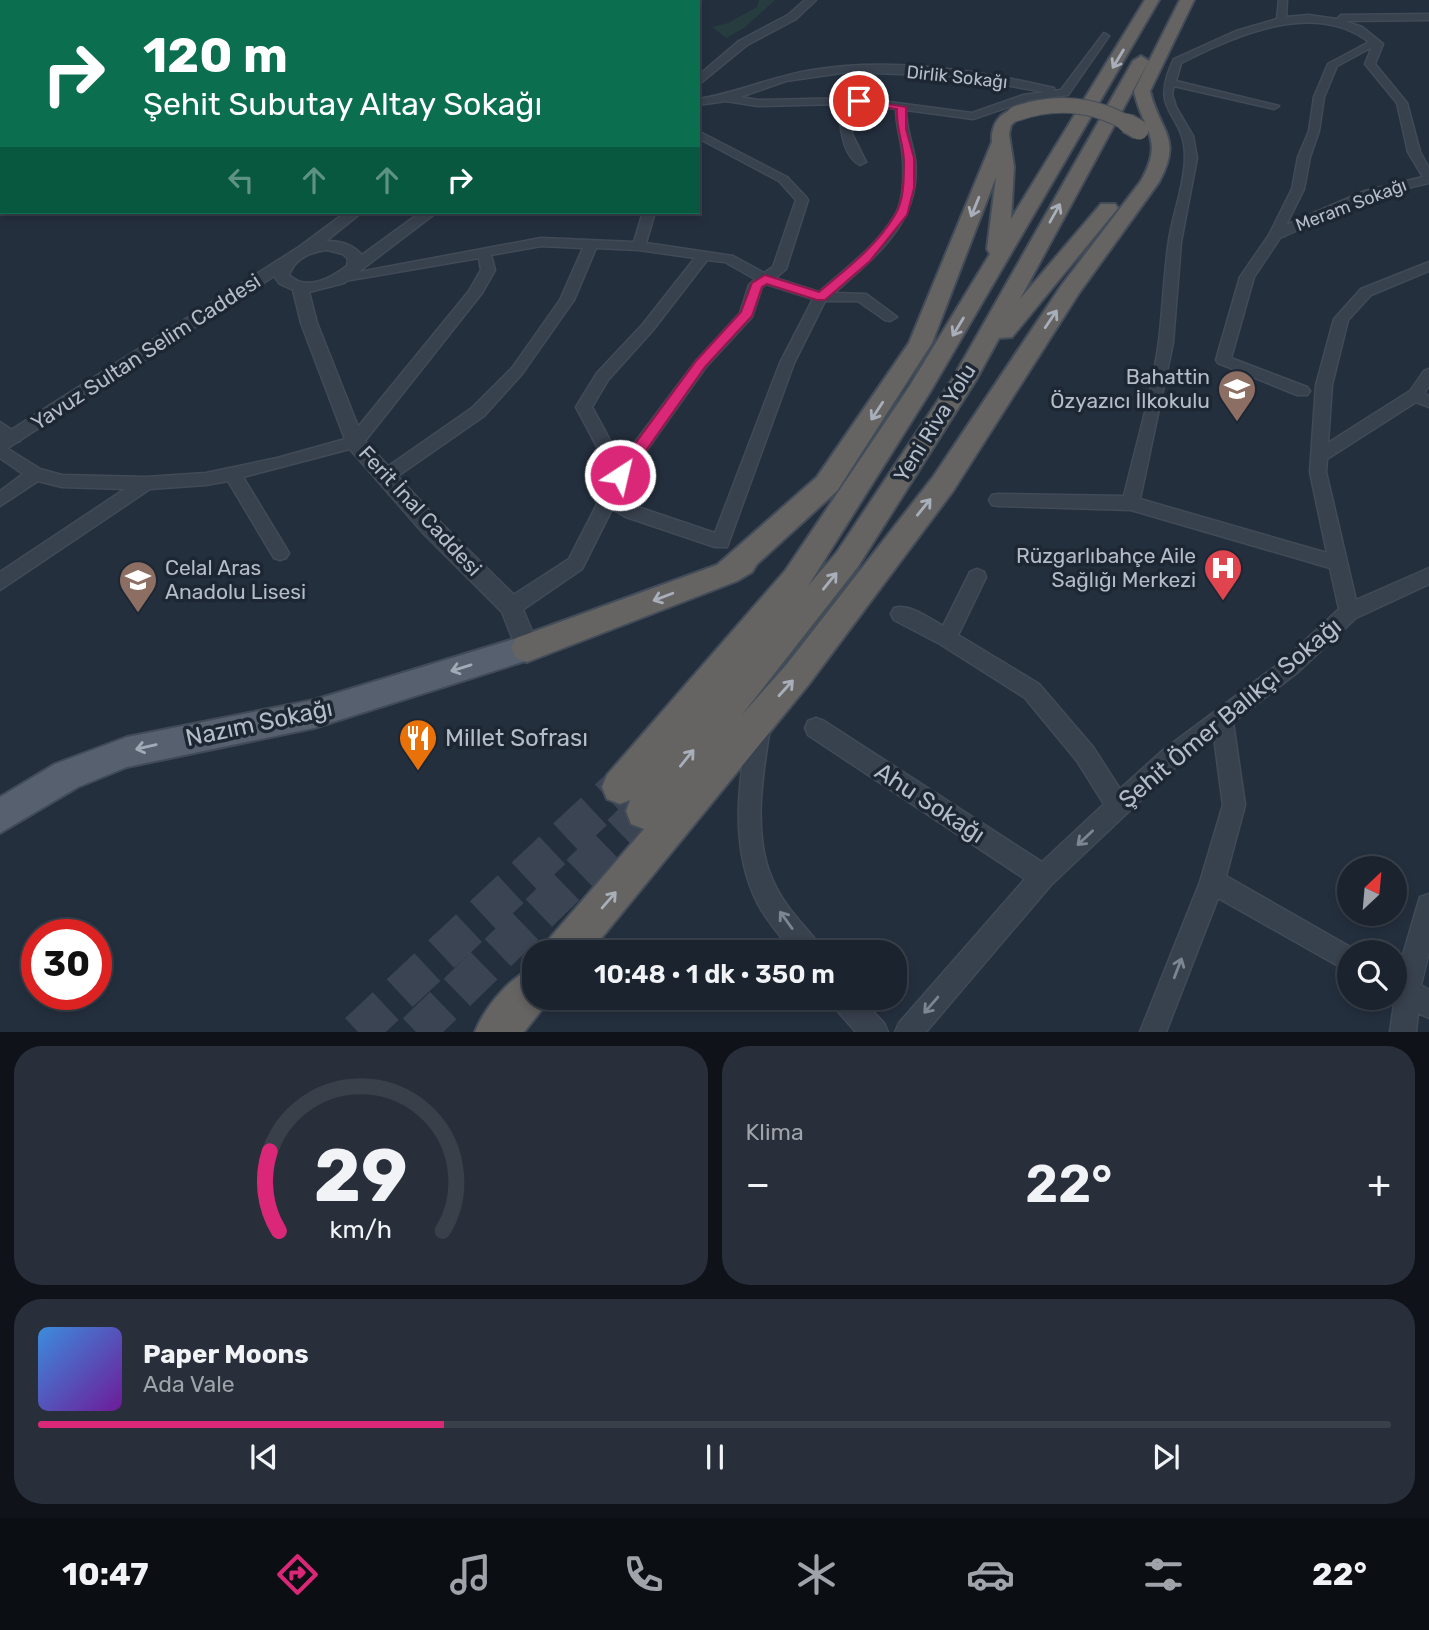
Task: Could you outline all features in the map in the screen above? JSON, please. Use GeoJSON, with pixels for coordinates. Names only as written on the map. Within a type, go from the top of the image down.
{"type":"FeatureCollection","features":[{"type":"Feature","properties":{"kind":"highway","name":"Yeni Riva Yolu"},"geometry":{"type":"LineString","coordinates":[[621,787],[796,580],[918,393],[1152,0]]}},
{"type":"Feature","properties":{"kind":"highway","name":"Yeni Riva Yolu"},"geometry":{"type":"LineString","coordinates":[[644,811],[847,560],[964,380],[1175,0]]}},
{"type":"Feature","properties":{"kind":"highway"},"geometry":{"type":"LineString","coordinates":[[574,940],[798,674],[943,484],[1069,291],[1150,182],[1164,157],[1161,137],[1143,100],[1142,91],[1187,0]]}},
{"type":"Feature","properties":{"kind":"highway"},"geometry":{"type":"LineString","coordinates":[[993,268],[1003,216],[1006,163],[1000,143],[1000,130],[1006,119],[1047,105],[1083,107],[1106,112],[1156,142],[1164,157]]}},
{"type":"Feature","properties":{"kind":"highway"},"geometry":{"type":"LineString","coordinates":[[964,380],[1149,157],[1150,148],[1139,130]]}},
{"type":"Feature","properties":{"kind":"highway"},"geometry":{"type":"LineString","coordinates":[[727,573],[827,484],[920,343],[1000,143]]}},
{"type":"Feature","properties":{"kind":"highway"},"geometry":{"type":"LineString","coordinates":[[527,648],[727,573],[844,504]]}},
{"type":"Feature","properties":{"kind":"highway"},"geometry":{"type":"LineString","coordinates":[[496,1031],[522,1002]]}},
{"type":"Feature","properties":{"kind":"main road","name":"Nazım Sokağı"},"geometry":{"type":"LineString","coordinates":[[0,816],[67,775],[127,752],[314,714],[527,648]]}},
{"type":"Feature","properties":{"kind":"street"},"geometry":{"type":"LineString","coordinates":[[700,80],[743,43],[792,17],[811,0]]}},
{"type":"Feature","properties":{"kind":"street"},"geometry":{"type":"LineString","coordinates":[[1281,20],[1283,0]]}},
{"type":"Feature","properties":{"kind":"street"},"geometry":{"type":"LineString","coordinates":[[1131,503],[1166,343],[1175,242],[1191,158],[1188,136],[1167,94],[1177,61],[1213,42],[1281,20],[1327,20],[1353,16],[1384,19],[1429,17]]}},
{"type":"Feature","properties":{"kind":"street"},"geometry":{"type":"LineString","coordinates":[[1327,20],[1355,26],[1378,44],[1370,64],[1402,103],[1414,152],[1429,178]]}},
{"type":"Feature","properties":{"kind":"street"},"geometry":{"type":"LineString","coordinates":[[700,102],[726,98],[758,103],[845,102],[973,116],[1027,97],[1064,93],[1104,36]]}},
{"type":"Feature","properties":{"kind":"street"},"geometry":{"type":"LineString","coordinates":[[1302,391],[1223,360],[1247,277],[1275,234],[1298,189],[1304,158],[1314,131],[1319,97],[1333,64],[1375,42]]}},
{"type":"Feature","properties":{"kind":"street","name":"Dirlik Sokağı"},"geometry":{"type":"LineString","coordinates":[[726,98],[784,78],[844,70],[952,74],[1064,93]]}},
{"type":"Feature","properties":{"kind":"street"},"geometry":{"type":"LineString","coordinates":[[1169,82],[1274,106]]}},
{"type":"Feature","properties":{"kind":"street"},"geometry":{"type":"LineString","coordinates":[[845,102],[843,121],[847,140],[860,162]]}},
{"type":"Feature","properties":{"kind":"street"},"geometry":{"type":"LineString","coordinates":[[608,499],[632,512],[721,542],[787,363],[811,312],[821,297],[866,258],[902,215],[909,188],[909,158],[901,129],[901,107]]}},
{"type":"Feature","properties":{"kind":"street"},"geometry":{"type":"LineString","coordinates":[[511,607],[576,564],[620,475],[701,364],[747,314],[756,285],[779,269],[802,200],[783,179],[700,137]]}},
{"type":"Feature","properties":{"kind":"street","name":"Meram Sokağı"},"geometry":{"type":"LineString","coordinates":[[1275,234],[1352,201],[1429,178]]}},
{"type":"Feature","properties":{"kind":"street","name":"Yavuz Sultan Selim Caddesi"},"geometry":{"type":"LineString","coordinates":[[3,440],[218,306],[352,214]]}},
{"type":"Feature","properties":{"kind":"street"},"geometry":{"type":"LineString","coordinates":[[338,281],[355,265],[427,214]]}},
{"type":"Feature","properties":{"kind":"street"},"geometry":{"type":"LineString","coordinates":[[639,246],[648,214]]}},
{"type":"Feature","properties":{"kind":"street"},"geometry":{"type":"LineString","coordinates":[[335,226],[341,247],[353,253],[355,265]]}},
{"type":"Feature","properties":{"kind":"street"},"geometry":{"type":"LineString","coordinates":[[296,255],[319,247],[394,240]]}},
{"type":"Feature","properties":{"kind":"street"},"geometry":{"type":"LineString","coordinates":[[218,306],[296,286],[321,286],[541,242],[639,246],[705,254],[728,259],[765,279],[821,297],[862,297],[890,317]]}},
{"type":"Feature","properties":{"kind":"street"},"geometry":{"type":"LineString","coordinates":[[386,476],[478,412],[517,371],[567,300],[591,244]]}},
{"type":"Feature","properties":{"kind":"street"},"geometry":{"type":"LineString","coordinates":[[3,440],[35,474],[62,481],[146,483],[206,479],[355,442],[475,293],[488,270],[484,253]]}},
{"type":"Feature","properties":{"kind":"street"},"geometry":{"type":"LineString","coordinates":[[620,475],[584,407],[602,377],[648,327],[705,254]]}},
{"type":"Feature","properties":{"kind":"street","name":"Ferit İnal Caddesi"},"geometry":{"type":"LineString","coordinates":[[296,255],[281,270],[283,278],[296,286],[355,442],[432,528],[511,607],[527,648]]}},
{"type":"Feature","properties":{"kind":"street"},"geometry":{"type":"LineString","coordinates":[[1349,612],[1318,472],[1324,385],[1341,319],[1366,292],[1429,266]]}},
{"type":"Feature","properties":{"kind":"street"},"geometry":{"type":"LineString","coordinates":[[1321,455],[1422,398],[1429,374]]}},
{"type":"Feature","properties":{"kind":"street"},"geometry":{"type":"LineString","coordinates":[[232,473],[280,553]]}},
{"type":"Feature","properties":{"kind":"street"},"geometry":{"type":"LineString","coordinates":[[0,500],[35,474]]}},
{"type":"Feature","properties":{"kind":"street"},"geometry":{"type":"LineString","coordinates":[[0,582],[146,483]]}},
{"type":"Feature","properties":{"kind":"street"},"geometry":{"type":"LineString","coordinates":[[998,500],[1131,503],[1337,563]]}},
{"type":"Feature","properties":{"kind":"street","name":"Şehit Ömer Balıkçı Sokağı"},"geometry":{"type":"LineString","coordinates":[[908,1031],[1043,877],[1170,758],[1291,666],[1349,612],[1429,576]]}},
{"type":"Feature","properties":{"kind":"street"},"geometry":{"type":"LineString","coordinates":[[947,638],[977,577]]}},
{"type":"Feature","properties":{"kind":"street"},"geometry":{"type":"LineString","coordinates":[[901,614],[947,638],[1032,691],[1085,754],[1118,806]]}},
{"type":"Feature","properties":{"kind":"street"},"geometry":{"type":"LineString","coordinates":[[761,715],[749,784],[752,843],[763,889],[801,940]]}},
{"type":"Feature","properties":{"kind":"street"},"geometry":{"type":"LineString","coordinates":[[1153,1031],[1212,882],[1234,805],[1222,718]]}},
{"type":"Feature","properties":{"kind":"street","name":"Ahu Sokağı"},"geometry":{"type":"LineString","coordinates":[[816,728],[1043,877]]}},
{"type":"Feature","properties":{"kind":"street"},"geometry":{"type":"LineString","coordinates":[[1212,882],[1337,952]]}},
{"type":"Feature","properties":{"kind":"street"},"geometry":{"type":"LineString","coordinates":[[1403,1031],[1429,905]]}},
{"type":"Feature","properties":{"kind":"street"},"geometry":{"type":"LineString","coordinates":[[855,1010],[876,1031]]}},
{"type":"Feature","properties":{"kind":"green space"},"geometry":{"type":"Polygon","coordinates":[[[759,0],[775,0],[744,28],[726,38],[712,27],[728,23],[757,7],[759,0]]]}},
{"type":"Feature","properties":{"kind":"tunnel"},"geometry":{"type":"LineString","coordinates":[[358,1032],[620,787]]}},
{"type":"Feature","properties":{"kind":"tunnel"},"geometry":{"type":"LineString","coordinates":[[416,1032],[644,811]]}},
{"type":"Feature","properties":{"kind":"place","name":"Bahattin Özyazıcı İlkokulu"},"geometry":{"type":"Point","coordinates":[1237,423]}},
{"type":"Feature","properties":{"kind":"place","name":"Rüzgarlıbahçe Aile Sağlığı Merkezi"},"geometry":{"type":"Point","coordinates":[1223,602]}},
{"type":"Feature","properties":{"kind":"place","name":"Celal Aras Anadolu Lisesi"},"geometry":{"type":"Point","coordinates":[138,614]}},
{"type":"Feature","properties":{"kind":"place","name":"Millet Sofrası"},"geometry":{"type":"Point","coordinates":[418,772]}},
{"type":"Feature","properties":{"kind":"route"},"geometry":{"type":"LineString","coordinates":[[620,475],[701,364],[747,314],[756,285],[765,279],[821,297],[866,258],[902,215],[909,188],[909,158],[901,129],[901,107],[859,101]]}}]}
